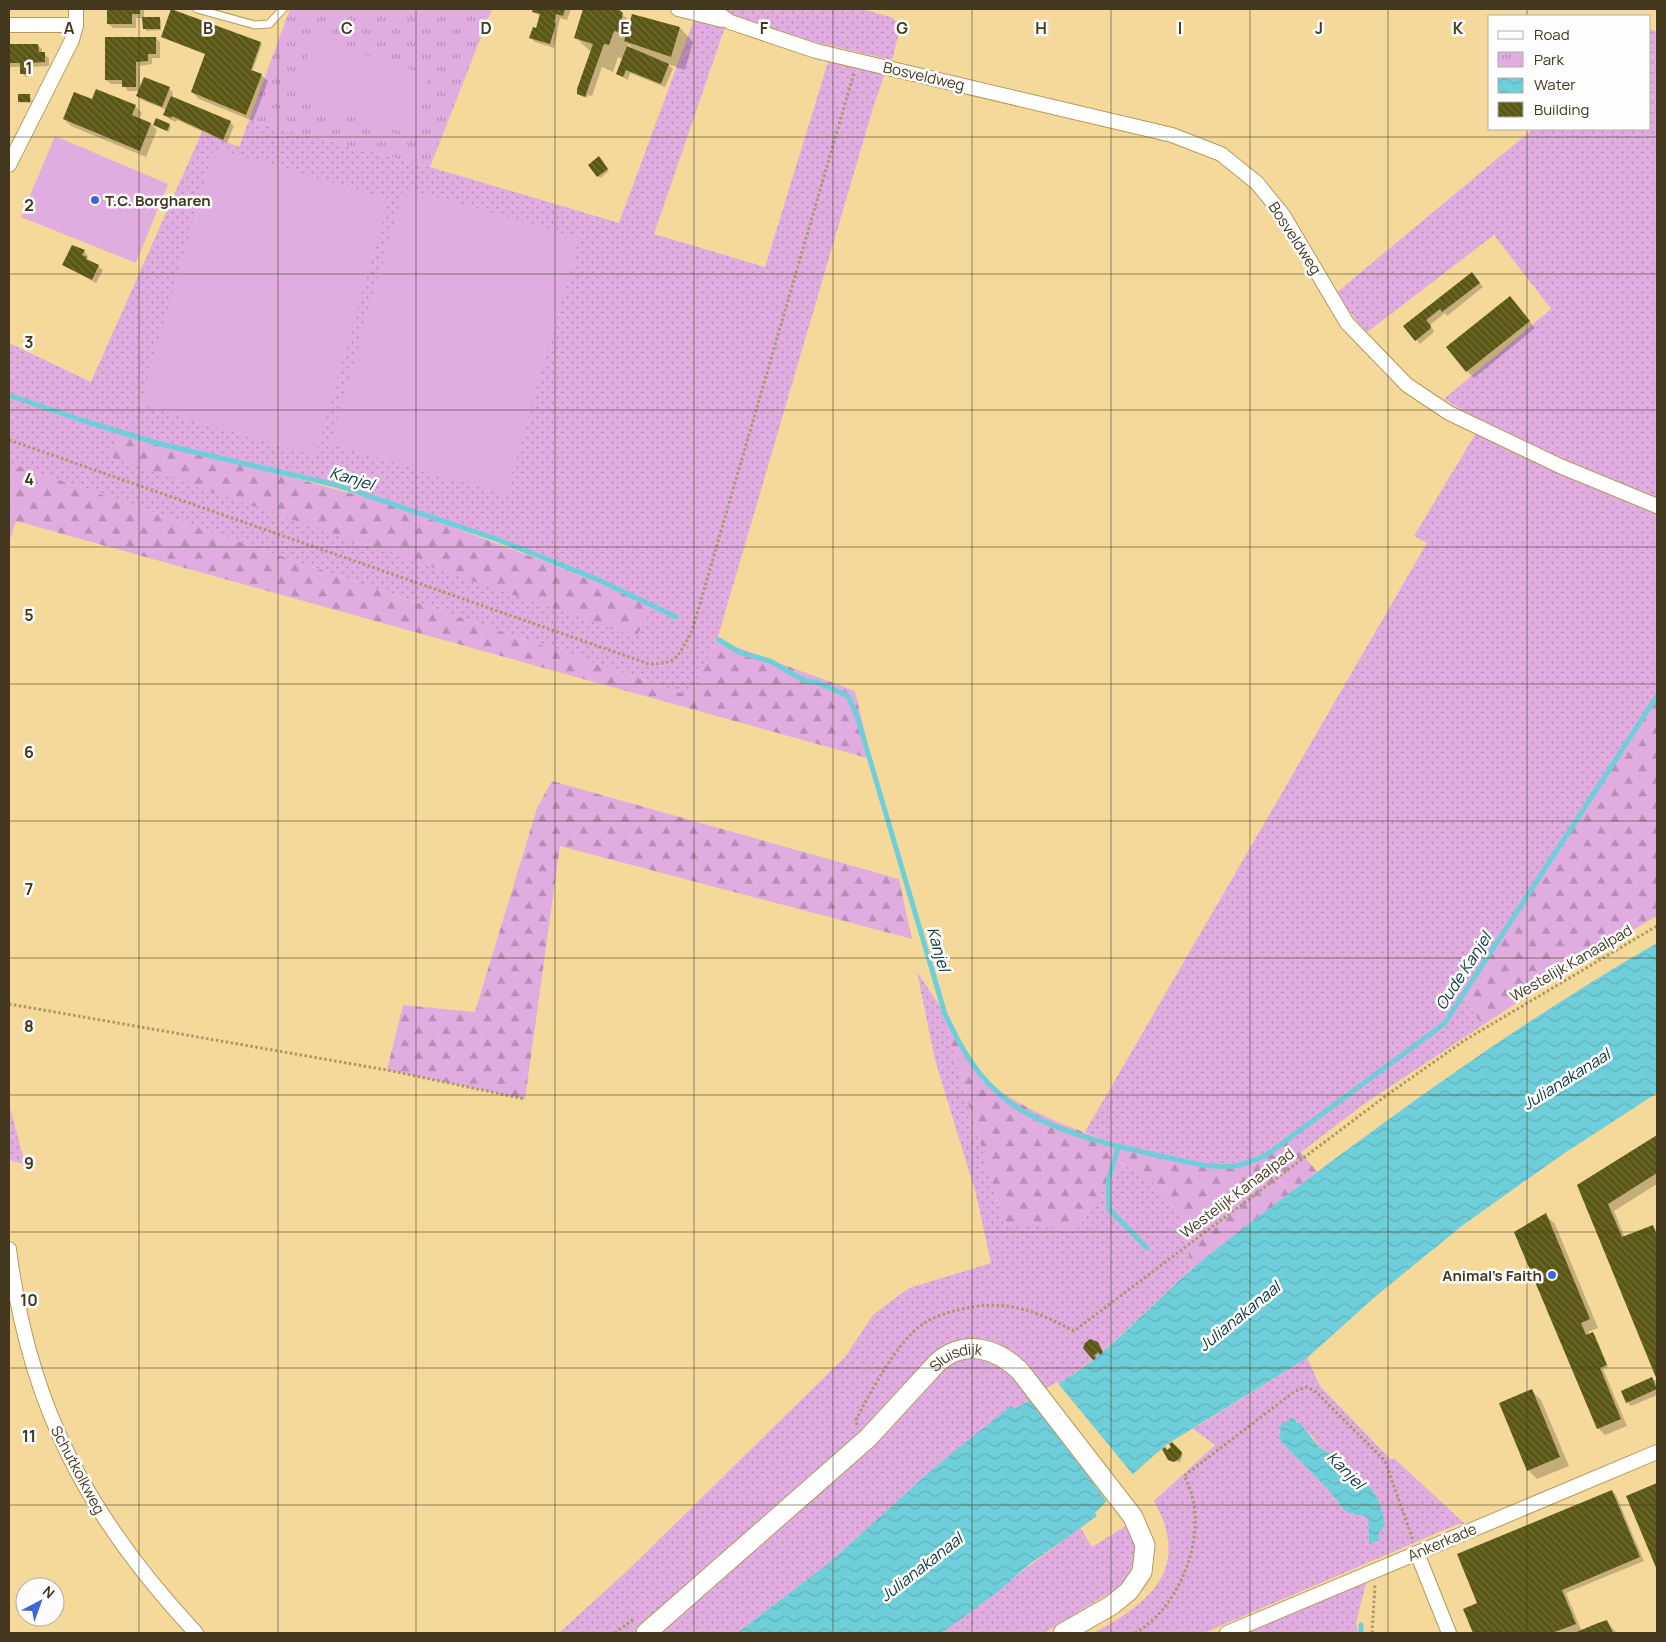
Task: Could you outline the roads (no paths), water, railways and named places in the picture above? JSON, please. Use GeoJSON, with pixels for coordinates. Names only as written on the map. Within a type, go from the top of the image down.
{"type":"FeatureCollection","features":[{"type":"Feature","properties":{"kind":"street"},"geometry":{"type":"LineString","coordinates":[[9,165],[72,40],[76,25],[76,9]]}},
{"type":"Feature","properties":{"kind":"street"},"geometry":{"type":"LineString","coordinates":[[678,9],[730,22]]}},
{"type":"Feature","properties":{"kind":"street","name":"Bosveldweg"},"geometry":{"type":"LineString","coordinates":[[712,9],[730,22],[816,51],[1172,135],[1221,154],[1257,183],[1283,215],[1347,322],[1407,385],[1449,413],[1560,466],[1657,506]]}},
{"type":"Feature","properties":{"kind":"street"},"geometry":{"type":"LineString","coordinates":[[9,25],[76,25]]}},
{"type":"Feature","properties":{"kind":"street","name":"Schutkolkweg"},"geometry":{"type":"LineString","coordinates":[[9,1249],[30,1358],[48,1413],[68,1458],[102,1516],[127,1552],[164,1599],[196,1633]]}},
{"type":"Feature","properties":{"kind":"street","name":"Sluisdijk"},"geometry":{"type":"LineString","coordinates":[[646,1633],[868,1438],[941,1359],[959,1351],[980,1348],[1000,1355],[1020,1371],[1132,1517],[1145,1545],[1145,1559],[1138,1578],[1122,1599],[1063,1633]]}},
{"type":"Feature","properties":{"kind":"street","name":"Ankerkade"},"geometry":{"type":"LineString","coordinates":[[1227,1633],[1657,1452]]}},
{"type":"Feature","properties":{"kind":"street"},"geometry":{"type":"LineString","coordinates":[[1417,1553],[1449,1633]]}},
{"type":"Feature","properties":{"kind":"lane"},"geometry":{"type":"LineString","coordinates":[[197,9],[255,25],[269,24],[283,9]]}},
{"type":"Feature","properties":{"kind":"water","name":"Julianakanaal"},"geometry":{"type":"Polygon","coordinates":[[[1657,943],[1657,1093],[1563,1154],[1463,1225],[1376,1296],[1307,1358],[1166,1445],[1134,1473],[1095,1513],[1097,1516],[1031,1563],[1000,1590],[942,1633],[737,1633],[830,1562],[936,1466],[1011,1406],[1014,1409],[1088,1364],[1199,1263],[1321,1169],[1486,1051],[1657,943]]]}},
{"type":"Feature","properties":{"kind":"water"},"geometry":{"type":"Polygon","coordinates":[[[1293,1417],[1320,1448],[1347,1463],[1353,1473],[1372,1489],[1380,1504],[1385,1525],[1379,1532],[1380,1540],[1369,1544],[1368,1517],[1344,1510],[1329,1491],[1279,1439],[1281,1430],[1278,1427],[1293,1417]]]}},
{"type":"Feature","properties":{"kind":"waterway","name":"Kanjel"},"geometry":{"type":"LineString","coordinates":[[9,395],[81,420],[160,444],[336,485],[496,539],[599,580],[676,617]]}},
{"type":"Feature","properties":{"kind":"waterway","name":"Oude Kanjel"},"geometry":{"type":"LineString","coordinates":[[719,640],[739,652],[770,661],[805,681],[819,683],[848,696],[857,716],[945,1014],[964,1051],[988,1083],[1009,1102],[1026,1113],[1064,1130],[1125,1148],[1193,1163],[1221,1167],[1240,1165],[1265,1156],[1444,1024],[1657,696]]}},
{"type":"Feature","properties":{"kind":"waterway","name":"Kanjel"},"geometry":{"type":"LineString","coordinates":[[1118,1148],[1108,1181],[1109,1209],[1147,1248]]}},
{"type":"Feature","properties":{"kind":"waterway","name":"Kanjel"},"geometry":{"type":"LineString","coordinates":[[1361,1625],[1361,1633]]}},
{"type":"Feature","properties":{"kind":"place","name":"T.C. Borgharen"},"geometry":{"type":"Point","coordinates":[95,200]}},
{"type":"Feature","properties":{"kind":"place","name":"Animal's Faith"},"geometry":{"type":"Point","coordinates":[1552,1275]}}]}
